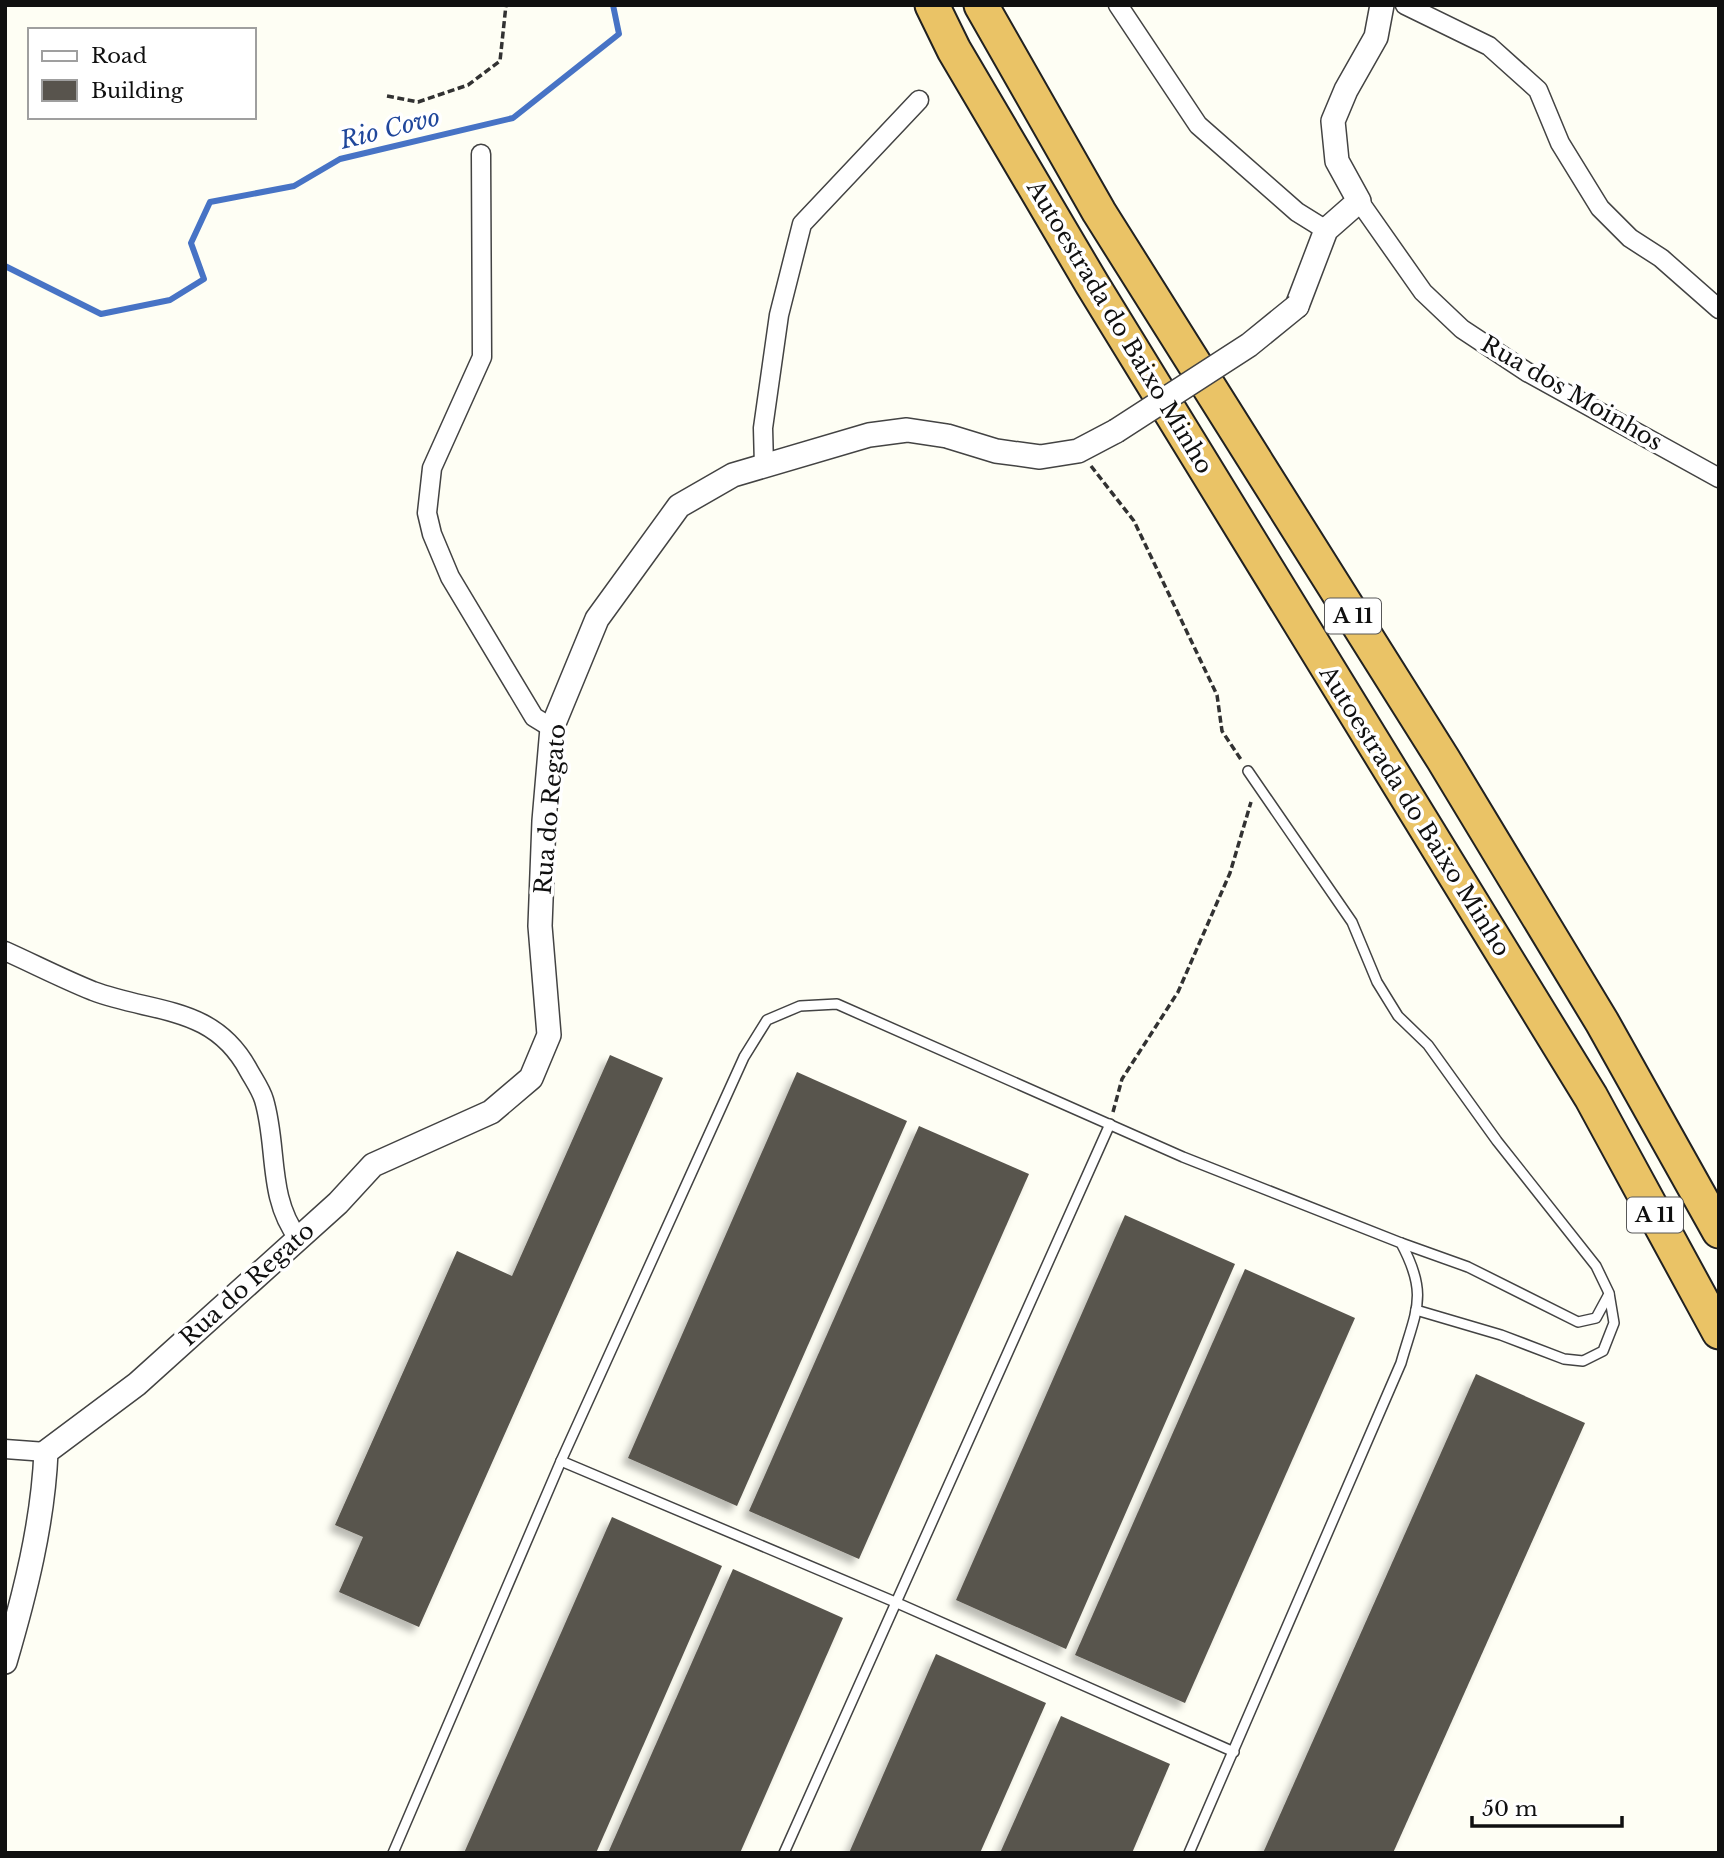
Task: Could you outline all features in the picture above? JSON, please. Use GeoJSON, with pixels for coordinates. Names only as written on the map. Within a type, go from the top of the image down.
{"type":"FeatureCollection","features":[{"type":"Feature","properties":{"kind":"highway","name":"Autoestrada do Baixo Minho"},"geometry":{"type":"LineString","coordinates":[[932,5],[954,50],[1092,284],[1591,1097],[1719,1332]]}},
{"type":"Feature","properties":{"kind":"highway","name":"Autoestrada do Baixo Minho"},"geometry":{"type":"LineString","coordinates":[[981,5],[1099,212],[1443,759],[1594,1010],[1719,1231]]}},
{"type":"Feature","properties":{"kind":"street"},"geometry":{"type":"LineString","coordinates":[[1118,5],[1198,125],[1297,212],[1326,230]]}},
{"type":"Feature","properties":{"kind":"street","name":"Rua dos Moinhos"},"geometry":{"type":"LineString","coordinates":[[1382,5],[1376,37],[1346,90],[1333,121],[1337,161],[1359,201],[1423,292],[1462,329],[1527,372],[1719,478]]}},
{"type":"Feature","properties":{"kind":"street"},"geometry":{"type":"LineString","coordinates":[[1405,5],[1489,46],[1538,90],[1560,143],[1600,208],[1630,238],[1661,258],[1719,309]]}},
{"type":"Feature","properties":{"kind":"street"},"geometry":{"type":"LineString","coordinates":[[764,466],[763,428],[779,315],[802,224],[919,100]]}},
{"type":"Feature","properties":{"kind":"street"},"geometry":{"type":"LineString","coordinates":[[481,154],[482,357],[432,468],[427,513],[432,534],[450,578],[534,717],[552,728]]}},
{"type":"Feature","properties":{"kind":"street","name":"Rua do Regato"},"geometry":{"type":"LineString","coordinates":[[46,1452],[137,1384],[338,1203],[373,1165],[491,1112],[531,1078],[549,1035],[540,926],[544,821],[552,728],[597,619],[679,506],[733,475],[869,435],[907,430],[947,436],[996,452],[1040,457],[1078,451],[1116,431],[1249,345],[1297,306],[1326,230],[1359,201]]}},
{"type":"Feature","properties":{"kind":"street"},"geometry":{"type":"LineString","coordinates":[[5,951],[95,991],[167,1010],[215,1028],[243,1059],[264,1098],[275,1189],[286,1222],[298,1238]]}},
{"type":"Feature","properties":{"kind":"street"},"geometry":{"type":"LineString","coordinates":[[5,1449],[46,1452],[44,1493],[22,1604],[5,1662]]}},
{"type":"Feature","properties":{"kind":"lane"},"geometry":{"type":"LineString","coordinates":[[1248,771],[1352,922],[1377,982],[1398,1016],[1428,1045],[1497,1141],[1597,1266],[1609,1293],[1614,1323],[1603,1351],[1583,1361],[1564,1359],[1501,1335],[1416,1310]]}},
{"type":"Feature","properties":{"kind":"lane"},"geometry":{"type":"LineString","coordinates":[[393,1853],[561,1461],[744,1057],[767,1020],[800,1006],[836,1004],[1110,1124],[1401,1243],[1468,1267],[1578,1322],[1596,1318],[1609,1293]]}},
{"type":"Feature","properties":{"kind":"lane"},"geometry":{"type":"LineString","coordinates":[[784,1853],[1110,1124]]}},
{"type":"Feature","properties":{"kind":"lane"},"geometry":{"type":"LineString","coordinates":[[1189,1853],[1401,1363],[1420,1291],[1414,1268],[1401,1243]]}},
{"type":"Feature","properties":{"kind":"lane"},"geometry":{"type":"LineString","coordinates":[[561,1461],[895,1602],[1234,1752]]}},
{"type":"Feature","properties":{"kind":"path"},"geometry":{"type":"LineString","coordinates":[[387,96],[418,102],[468,85],[500,61],[506,5]]}},
{"type":"Feature","properties":{"kind":"path"},"geometry":{"type":"LineString","coordinates":[[1078,451],[1134,521],[1217,695],[1222,731],[1248,771],[1252,805],[1230,873],[1178,992],[1122,1079],[1110,1124]]}},
{"type":"Feature","properties":{"kind":"building"},"geometry":{"type":"Polygon","coordinates":[[[610,1055],[663,1078],[419,1627],[339,1592],[363,1537],[335,1525],[457,1251],[512,1276],[610,1055]]]}},
{"type":"Feature","properties":{"kind":"building"},"geometry":{"type":"Polygon","coordinates":[[[797,1072],[907,1121],[737,1506],[628,1458],[797,1072]]]}},
{"type":"Feature","properties":{"kind":"building"},"geometry":{"type":"Polygon","coordinates":[[[919,1126],[1029,1174],[859,1559],[749,1511],[919,1126]]]}},
{"type":"Feature","properties":{"kind":"building"},"geometry":{"type":"Polygon","coordinates":[[[1125,1215],[1235,1264],[1066,1649],[956,1600],[1125,1215]]]}},
{"type":"Feature","properties":{"kind":"building"},"geometry":{"type":"Polygon","coordinates":[[[1245,1269],[1355,1318],[1185,1703],[1075,1655],[1245,1269]]]}},
{"type":"Feature","properties":{"kind":"building"},"geometry":{"type":"Polygon","coordinates":[[[1476,1374],[1585,1423],[1393,1853],[1263,1853],[1476,1374]]]}},
{"type":"Feature","properties":{"kind":"building"},"geometry":{"type":"Polygon","coordinates":[[[612,1517],[722,1566],[596,1853],[464,1853],[612,1517]]]}},
{"type":"Feature","properties":{"kind":"building"},"geometry":{"type":"Polygon","coordinates":[[[733,1569],[843,1618],[740,1853],[608,1853],[733,1569]]]}},
{"type":"Feature","properties":{"kind":"building"},"geometry":{"type":"Polygon","coordinates":[[[936,1654],[1046,1703],[980,1853],[849,1853],[936,1654]]]}},
{"type":"Feature","properties":{"kind":"building"},"geometry":{"type":"Polygon","coordinates":[[[1061,1716],[1170,1764],[1132,1853],[1000,1853],[1061,1716]]]}},
{"type":"Feature","properties":{"kind":"waterway","name":"Rio Covo"},"geometry":{"type":"LineString","coordinates":[[5,266],[101,314],[170,300],[204,279],[191,243],[210,202],[294,186],[340,159],[513,118],[619,34],[613,5]]}}]}
